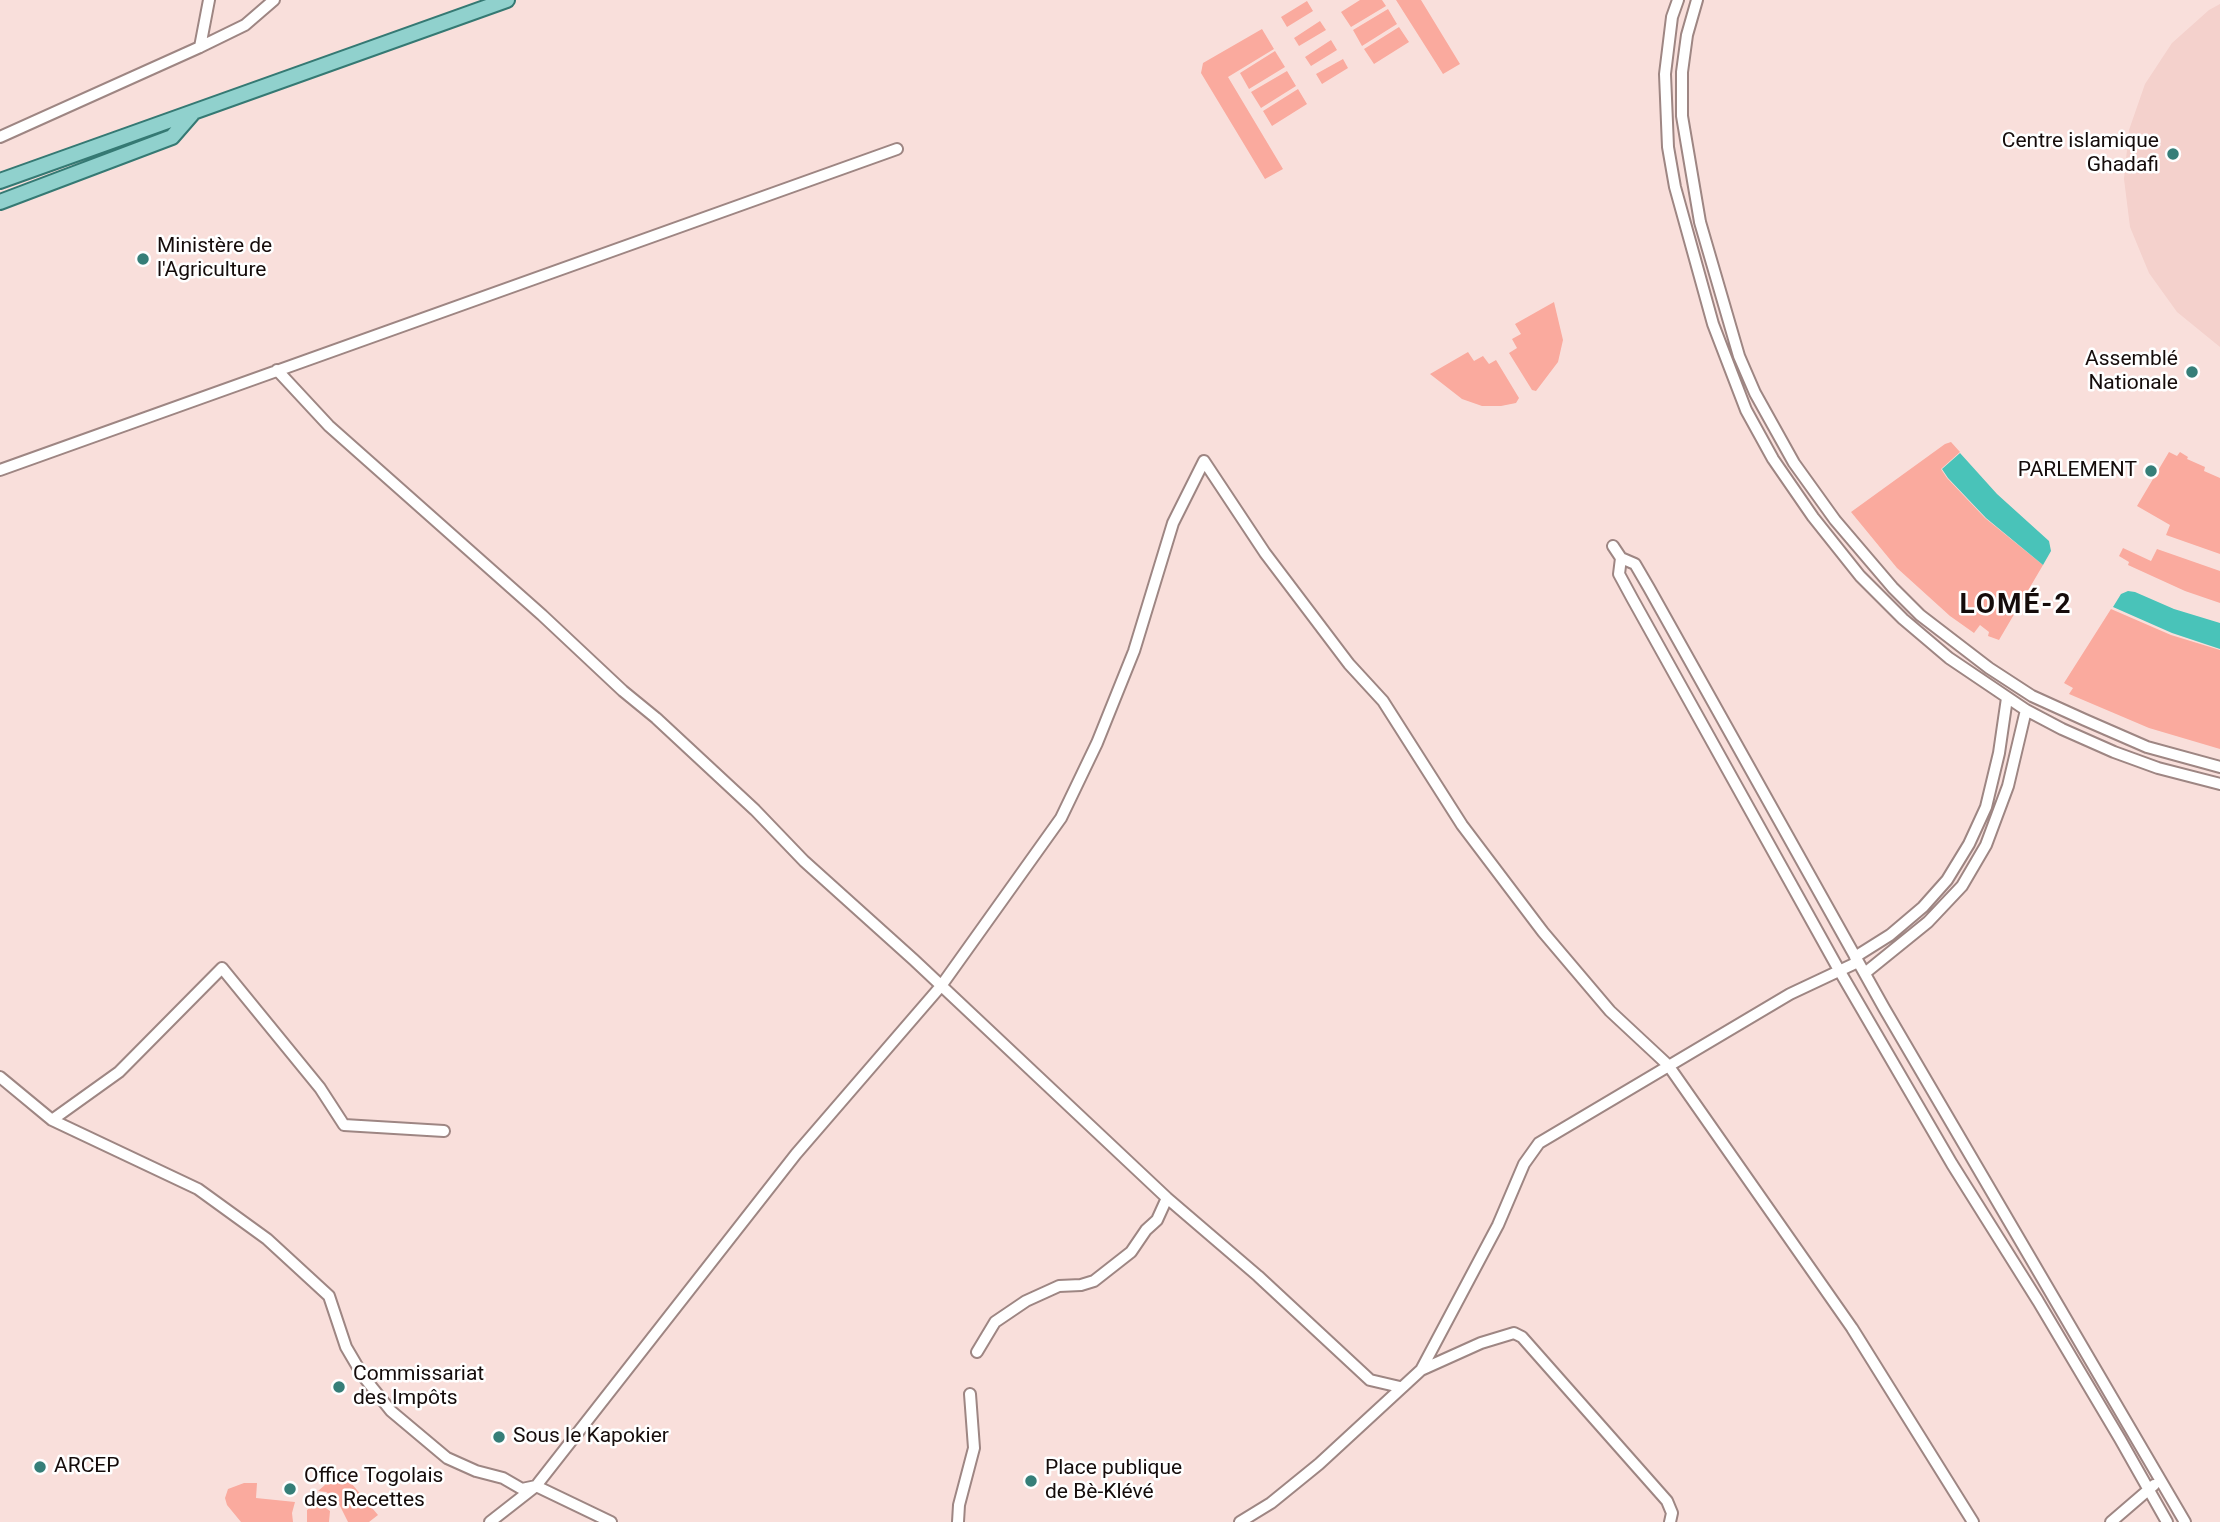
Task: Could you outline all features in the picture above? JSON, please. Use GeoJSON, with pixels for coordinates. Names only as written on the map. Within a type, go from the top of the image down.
{"type":"FeatureCollection","features":[{"type":"Feature","properties":{"kind":"main road"},"geometry":{"type":"LineString","coordinates":[[0,181],[508,0]]}},
{"type":"Feature","properties":{"kind":"main road"},"geometry":{"type":"LineString","coordinates":[[0,202],[172,137],[193,113]]}},
{"type":"Feature","properties":{"kind":"street"},"geometry":{"type":"LineString","coordinates":[[200,47],[209,0]]}},
{"type":"Feature","properties":{"kind":"street"},"geometry":{"type":"LineString","coordinates":[[0,136],[245,25],[274,0]]}},
{"type":"Feature","properties":{"kind":"street"},"geometry":{"type":"LineString","coordinates":[[1678,0],[1672,17],[1664,74],[1668,147],[1675,187],[1713,324],[1746,410],[1773,459],[1793,488],[1860,576],[1903,619],[1949,658],[2026,710],[2062,729],[2158,768],[2220,784]]}},
{"type":"Feature","properties":{"kind":"street"},"geometry":{"type":"LineString","coordinates":[[1696,0],[1687,35],[1682,72],[1682,116],[1698,210],[1739,356],[1755,393],[1794,463],[1835,520],[1893,588],[1920,615],[1989,668],[2032,696],[2147,747],[2220,767]]}},
{"type":"Feature","properties":{"kind":"street"},"geometry":{"type":"LineString","coordinates":[[0,470],[897,149]]}},
{"type":"Feature","properties":{"kind":"street"},"geometry":{"type":"LineString","coordinates":[[277,370],[329,426],[664,725],[755,810],[804,861],[1167,1198],[1258,1276],[1370,1380],[1400,1387]]}},
{"type":"Feature","properties":{"kind":"street"},"geometry":{"type":"LineString","coordinates":[[490,1522],[536,1486],[796,1154],[941,986],[1061,818],[1097,743],[1134,651],[1173,523],[1204,461],[1265,553],[1349,664],[1383,702],[1462,825],[1543,932],[1610,1012],[1668,1065],[1852,1328],[1973,1522]]}},
{"type":"Feature","properties":{"kind":"street"},"geometry":{"type":"LineString","coordinates":[[1613,546],[1621,558],[1635,564],[1649,587],[1857,960],[2185,1522]]}},
{"type":"Feature","properties":{"kind":"street"},"geometry":{"type":"LineString","coordinates":[[1621,558],[1619,574],[1839,970],[2167,1522]]}},
{"type":"Feature","properties":{"kind":"street"},"geometry":{"type":"LineString","coordinates":[[1420,1370],[1498,1224],[1524,1164],[1539,1143],[1790,994],[1857,960],[1923,907],[1947,880],[1969,844],[1986,807],[1999,753],[2007,698]]}},
{"type":"Feature","properties":{"kind":"street"},"geometry":{"type":"LineString","coordinates":[[1865,973],[1928,922],[1962,887],[1986,845],[2008,786],[2026,710]]}},
{"type":"Feature","properties":{"kind":"street"},"geometry":{"type":"LineString","coordinates":[[52,1120],[119,1072],[222,968],[320,1088],[344,1125],[443,1130]]}},
{"type":"Feature","properties":{"kind":"street"},"geometry":{"type":"LineString","coordinates":[[0,1077],[52,1120],[198,1189],[267,1239],[329,1296],[346,1346],[363,1376],[391,1411],[447,1458],[476,1471],[503,1478],[522,1489],[536,1486],[611,1522]]}},
{"type":"Feature","properties":{"kind":"street"},"geometry":{"type":"LineString","coordinates":[[977,1352],[995,1322],[1026,1301],[1059,1286],[1081,1285],[1094,1280],[1131,1252],[1146,1230],[1157,1220],[1167,1198]]}},
{"type":"Feature","properties":{"kind":"street"},"geometry":{"type":"LineString","coordinates":[[1995,1234],[2010,1225]]}},
{"type":"Feature","properties":{"kind":"street"},"geometry":{"type":"LineString","coordinates":[[1240,1522],[1270,1503],[1319,1464],[1420,1370],[1509,1333],[1518,1334],[1667,1501],[1672,1513],[1670,1522]]}},
{"type":"Feature","properties":{"kind":"street"},"geometry":{"type":"LineString","coordinates":[[958,1522],[974,1448],[970,1394]]}},
{"type":"Feature","properties":{"kind":"street"},"geometry":{"type":"LineString","coordinates":[[2111,1522],[2161,1480]]}},
{"type":"Feature","properties":{"kind":"shaded area"},"geometry":{"type":"Polygon","coordinates":[[[1360,0],[1382,0],[1386,6],[1351,27],[1341,12],[1360,0]]]}},
{"type":"Feature","properties":{"kind":"shaded area"},"geometry":{"type":"Polygon","coordinates":[[[1396,0],[1421,0],[1460,64],[1443,74],[1396,0]]]}},
{"type":"Feature","properties":{"kind":"shaded area"},"geometry":{"type":"Polygon","coordinates":[[[1307,1],[1313,11],[1287,27],[1281,17],[1307,1]]]}},
{"type":"Feature","properties":{"kind":"shaded area","name":"Centre islamique Ghadafi"},"geometry":{"type":"Polygon","coordinates":[[[2220,4],[2220,347],[2177,312],[2149,273],[2130,227],[2124,179],[2129,130],[2145,84],[2172,43],[2209,10],[2220,4]]]}},
{"type":"Feature","properties":{"kind":"shaded area"},"geometry":{"type":"Polygon","coordinates":[[[1388,9],[1397,24],[1362,46],[1353,30],[1388,9]]]}},
{"type":"Feature","properties":{"kind":"shaded area"},"geometry":{"type":"Polygon","coordinates":[[[1320,21],[1326,30],[1299,46],[1294,38],[1320,21]]]}},
{"type":"Feature","properties":{"kind":"shaded area"},"geometry":{"type":"Polygon","coordinates":[[[1399,27],[1409,42],[1374,64],[1364,49],[1399,27]]]}},
{"type":"Feature","properties":{"kind":"shaded area"},"geometry":{"type":"Polygon","coordinates":[[[1262,29],[1274,49],[1228,77],[1283,169],[1265,179],[1201,73],[1203,63],[1262,29]]]}},
{"type":"Feature","properties":{"kind":"shaded area"},"geometry":{"type":"Polygon","coordinates":[[[1331,40],[1337,50],[1311,66],[1305,57],[1331,40]]]}},
{"type":"Feature","properties":{"kind":"shaded area"},"geometry":{"type":"Polygon","coordinates":[[[1275,51],[1285,67],[1249,89],[1240,73],[1275,51]]]}},
{"type":"Feature","properties":{"kind":"shaded area"},"geometry":{"type":"Polygon","coordinates":[[[1343,59],[1348,68],[1322,84],[1316,74],[1343,59]]]}},
{"type":"Feature","properties":{"kind":"shaded area"},"geometry":{"type":"Polygon","coordinates":[[[1287,71],[1296,86],[1261,108],[1251,92],[1287,71]]]}},
{"type":"Feature","properties":{"kind":"shaded area"},"geometry":{"type":"Polygon","coordinates":[[[1298,89],[1307,104],[1272,126],[1263,111],[1298,89]]]}},
{"type":"Feature","properties":{"kind":"shaded area"},"geometry":{"type":"Polygon","coordinates":[[[1554,302],[1563,340],[1558,362],[1536,391],[1532,390],[1509,353],[1517,348],[1512,339],[1521,334],[1515,324],[1554,302]]]}},
{"type":"Feature","properties":{"kind":"shaded area"},"geometry":{"type":"Polygon","coordinates":[[[1468,352],[1474,361],[1483,356],[1489,364],[1496,360],[1519,398],[1516,403],[1482,406],[1462,399],[1430,374],[1468,352]]]}},
{"type":"Feature","properties":{"kind":"shaded area"},"geometry":{"type":"Polygon","coordinates":[[[1951,442],[1960,452],[1941,469],[1947,478],[1985,518],[2043,565],[1999,640],[1988,636],[1989,632],[1980,625],[1974,633],[1950,616],[1897,568],[1851,512],[1951,442]]]}},
{"type":"Feature","properties":{"kind":"shaded area"},"geometry":{"type":"Polygon","coordinates":[[[2169,452],[2177,456],[2180,452],[2188,457],[2187,459],[2205,467],[2204,471],[2220,478],[2220,554],[2166,535],[2170,525],[2137,506],[2169,452]]]}},
{"type":"Feature","properties":{"kind":"shaded area"},"geometry":{"type":"Polygon","coordinates":[[[2123,548],[2151,561],[2157,549],[2220,571],[2220,603],[2185,591],[2128,565],[2129,562],[2119,556],[2123,548]]]}},
{"type":"Feature","properties":{"kind":"shaded area"},"geometry":{"type":"Polygon","coordinates":[[[2111,609],[2171,635],[2220,650],[2220,749],[2149,728],[2069,694],[2073,688],[2064,683],[2111,609]]]}},
{"type":"Feature","properties":{"kind":"shaded area"},"geometry":{"type":"Polygon","coordinates":[[[341,1471],[378,1515],[369,1522],[348,1522],[337,1500],[326,1492],[318,1491],[341,1471]]]}},
{"type":"Feature","properties":{"kind":"shaded area"},"geometry":{"type":"Polygon","coordinates":[[[244,1483],[257,1483],[256,1498],[295,1502],[293,1522],[241,1522],[227,1505],[225,1498],[228,1489],[244,1483]]]}},
{"type":"Feature","properties":{"kind":"shaded area"},"geometry":{"type":"Polygon","coordinates":[[[319,1503],[330,1511],[329,1522],[307,1522],[307,1510],[319,1503]]]}},
{"type":"Feature","properties":{"kind":"water"},"geometry":{"type":"Polygon","coordinates":[[[1960,453],[1997,494],[2049,541],[2051,551],[2043,565],[1986,518],[1948,478],[1942,469],[1960,453]]]}},
{"type":"Feature","properties":{"kind":"water"},"geometry":{"type":"Polygon","coordinates":[[[2128,591],[2220,623],[2220,649],[2172,633],[2113,607],[2121,594],[2128,591]]]}},
{"type":"Feature","properties":{"kind":"place","name":"Centre islamique Ghadafi"},"geometry":{"type":"Point","coordinates":[2173,154]}},
{"type":"Feature","properties":{"kind":"place","name":"Ministère de l'Agriculture"},"geometry":{"type":"Point","coordinates":[143,259]}},
{"type":"Feature","properties":{"kind":"place","name":"Assemblé Nationale"},"geometry":{"type":"Point","coordinates":[2192,372]}},
{"type":"Feature","properties":{"kind":"place","name":"PARLEMENT"},"geometry":{"type":"Point","coordinates":[2151,471]}},
{"type":"Feature","properties":{"kind":"place","name":"Commissariat des Impôts"},"geometry":{"type":"Point","coordinates":[339,1387]}},
{"type":"Feature","properties":{"kind":"place","name":"Sous le Kapokier"},"geometry":{"type":"Point","coordinates":[499,1437]}},
{"type":"Feature","properties":{"kind":"place","name":"ARCEP"},"geometry":{"type":"Point","coordinates":[40,1467]}},
{"type":"Feature","properties":{"kind":"place","name":"Place publique de Bè-Klévé"},"geometry":{"type":"Point","coordinates":[1031,1481]}},
{"type":"Feature","properties":{"kind":"place","name":"Office Togolais des Recettes"},"geometry":{"type":"Point","coordinates":[290,1489]}},
{"type":"Feature","properties":{"kind":"district","name":"LOMÉ-2"},"geometry":{"type":"Point","coordinates":[2016,606]}}]}
